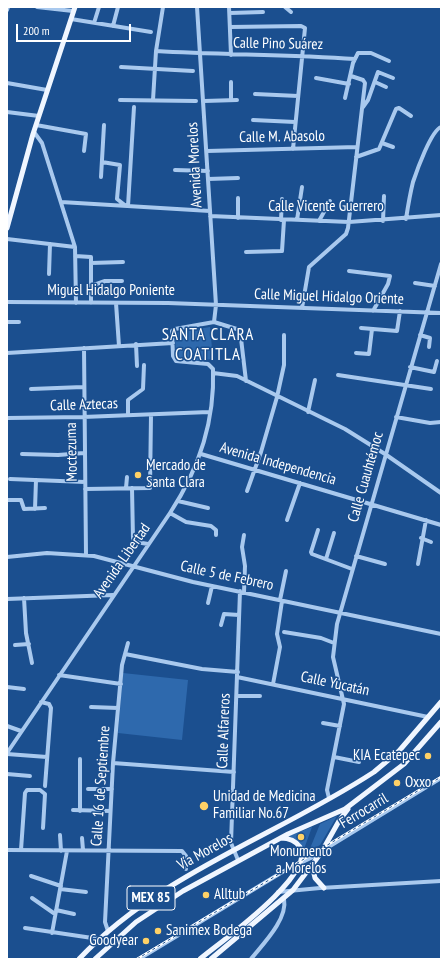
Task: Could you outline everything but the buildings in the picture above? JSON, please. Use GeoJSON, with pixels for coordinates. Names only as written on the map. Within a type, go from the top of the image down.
{"type":"FeatureCollection","features":[{"type":"Feature","properties":{"kind":"main road"},"geometry":{"type":"LineString","coordinates":[[7,228],[36,125],[74,9]]}},
{"type":"Feature","properties":{"kind":"main road","name":"Vía Morelos"},"geometry":{"type":"LineString","coordinates":[[79,959],[108,931],[158,893],[329,798],[380,767],[399,751],[441,702]]}},
{"type":"Feature","properties":{"kind":"main road","name":"Vía Morelos"},"geometry":{"type":"LineString","coordinates":[[95,959],[127,929],[155,908],[238,860],[280,838],[337,814],[354,803],[404,764],[441,722]]}},
{"type":"Feature","properties":{"kind":"main road"},"geometry":{"type":"LineString","coordinates":[[211,959],[293,890],[321,853],[339,821],[354,803]]}},
{"type":"Feature","properties":{"kind":"main road"},"geometry":{"type":"LineString","coordinates":[[200,959],[262,908],[291,878],[300,863],[302,854],[297,842],[288,838],[280,838]]}},
{"type":"Feature","properties":{"kind":"main road"},"geometry":{"type":"LineString","coordinates":[[312,866],[315,878],[324,888]]}},
{"type":"Feature","properties":{"kind":"street"},"geometry":{"type":"LineString","coordinates":[[37,7],[74,9]]}},
{"type":"Feature","properties":{"kind":"street"},"geometry":{"type":"LineString","coordinates":[[94,23],[99,7]]}},
{"type":"Feature","properties":{"kind":"street"},"geometry":{"type":"LineString","coordinates":[[113,26],[118,7]]}},
{"type":"Feature","properties":{"kind":"street"},"geometry":{"type":"LineString","coordinates":[[153,100],[154,69],[163,7]]}},
{"type":"Feature","properties":{"kind":"street","name":"Avenida Morelos"},"geometry":{"type":"LineString","coordinates":[[198,7],[216,305],[214,322]]}},
{"type":"Feature","properties":{"kind":"street"},"geometry":{"type":"LineString","coordinates":[[229,7],[231,55]]}},
{"type":"Feature","properties":{"kind":"street"},"geometry":{"type":"LineString","coordinates":[[285,7],[291,12]]}},
{"type":"Feature","properties":{"kind":"street"},"geometry":{"type":"LineString","coordinates":[[230,13],[263,12]]}},
{"type":"Feature","properties":{"kind":"street"},"geometry":{"type":"LineString","coordinates":[[71,19],[151,32]]}},
{"type":"Feature","properties":{"kind":"street"},"geometry":{"type":"LineString","coordinates":[[230,26],[303,26],[305,29],[293,149]]}},
{"type":"Feature","properties":{"kind":"street","name":"Calle Pino Suárez"},"geometry":{"type":"LineString","coordinates":[[156,51],[231,55],[303,55],[354,59]]}},
{"type":"Feature","properties":{"kind":"street"},"geometry":{"type":"LineString","coordinates":[[345,98],[354,59],[360,52],[371,53],[389,61]]}},
{"type":"Feature","properties":{"kind":"street"},"geometry":{"type":"LineString","coordinates":[[121,67],[193,71]]}},
{"type":"Feature","properties":{"kind":"street"},"geometry":{"type":"LineString","coordinates":[[362,108],[375,82],[378,72],[393,78]]}},
{"type":"Feature","properties":{"kind":"street"},"geometry":{"type":"LineString","coordinates":[[302,308],[309,267],[346,234],[349,222],[365,82],[351,76]]}},
{"type":"Feature","properties":{"kind":"street"},"geometry":{"type":"LineString","coordinates":[[316,78],[349,84]]}},
{"type":"Feature","properties":{"kind":"street"},"geometry":{"type":"LineString","coordinates":[[230,82],[231,100]]}},
{"type":"Feature","properties":{"kind":"street"},"geometry":{"type":"LineString","coordinates":[[375,82],[386,87]]}},
{"type":"Feature","properties":{"kind":"street"},"geometry":{"type":"LineString","coordinates":[[7,83],[47,90]]}},
{"type":"Feature","properties":{"kind":"street"},"geometry":{"type":"LineString","coordinates":[[255,94],[298,96]]}},
{"type":"Feature","properties":{"kind":"street"},"geometry":{"type":"LineString","coordinates":[[120,100],[196,101]]}},
{"type":"Feature","properties":{"kind":"street"},"geometry":{"type":"LineString","coordinates":[[204,101],[238,100]]}},
{"type":"Feature","properties":{"kind":"street"},"geometry":{"type":"LineString","coordinates":[[127,206],[134,107]]}},
{"type":"Feature","properties":{"kind":"street"},"geometry":{"type":"LineString","coordinates":[[356,157],[378,150],[396,109],[398,108],[411,116]]}},
{"type":"Feature","properties":{"kind":"street"},"geometry":{"type":"LineString","coordinates":[[7,112],[39,116]]}},
{"type":"Feature","properties":{"kind":"street"},"geometry":{"type":"LineString","coordinates":[[253,120],[295,122]]}},
{"type":"Feature","properties":{"kind":"street"},"geometry":{"type":"LineString","coordinates":[[36,125],[85,134],[84,151]]}},
{"type":"Feature","properties":{"kind":"street"},"geometry":{"type":"LineString","coordinates":[[101,177],[104,125]]}},
{"type":"Feature","properties":{"kind":"street"},"geometry":{"type":"LineString","coordinates":[[406,219],[414,180],[440,129]]}},
{"type":"Feature","properties":{"kind":"street"},"geometry":{"type":"LineString","coordinates":[[34,132],[42,143],[75,247],[76,303]]}},
{"type":"Feature","properties":{"kind":"street"},"geometry":{"type":"LineString","coordinates":[[382,143],[393,147]]}},
{"type":"Feature","properties":{"kind":"street","name":"Calle M. Abasolo"},"geometry":{"type":"LineString","coordinates":[[207,151],[357,147]]}},
{"type":"Feature","properties":{"kind":"street"},"geometry":{"type":"LineString","coordinates":[[102,162],[120,165],[117,199],[127,206]]}},
{"type":"Feature","properties":{"kind":"street"},"geometry":{"type":"LineString","coordinates":[[175,170],[208,171]]}},
{"type":"Feature","properties":{"kind":"street"},"geometry":{"type":"LineString","coordinates":[[208,179],[238,178]]}},
{"type":"Feature","properties":{"kind":"street"},"geometry":{"type":"LineString","coordinates":[[297,220],[302,187]]}},
{"type":"Feature","properties":{"kind":"street"},"geometry":{"type":"LineString","coordinates":[[383,221],[384,196]]}},
{"type":"Feature","properties":{"kind":"street"},"geometry":{"type":"LineString","coordinates":[[238,198],[238,218]]}},
{"type":"Feature","properties":{"kind":"street"},"geometry":{"type":"LineString","coordinates":[[246,252],[278,253],[282,251],[282,198]]}},
{"type":"Feature","properties":{"kind":"street"},"geometry":{"type":"LineString","coordinates":[[319,221],[330,201]]}},
{"type":"Feature","properties":{"kind":"street","name":"Calle Vicente Guerrero"},"geometry":{"type":"LineString","coordinates":[[61,202],[127,206],[238,218],[282,220],[349,222],[383,221],[441,215]]}},
{"type":"Feature","properties":{"kind":"street"},"geometry":{"type":"LineString","coordinates":[[7,239],[75,247]]}},
{"type":"Feature","properties":{"kind":"street"},"geometry":{"type":"LineString","coordinates":[[49,274],[50,244]]}},
{"type":"Feature","properties":{"kind":"street"},"geometry":{"type":"LineString","coordinates":[[75,256],[90,256],[91,304]]}},
{"type":"Feature","properties":{"kind":"street"},"geometry":{"type":"LineString","coordinates":[[91,263],[123,262]]}},
{"type":"Feature","properties":{"kind":"street","name":"Calle Cuauhtémoc"},"geometry":{"type":"LineString","coordinates":[[344,698],[334,662],[334,643],[339,612],[441,264]]}},
{"type":"Feature","properties":{"kind":"street"},"geometry":{"type":"LineString","coordinates":[[349,270],[390,276],[388,284],[373,311]]}},
{"type":"Feature","properties":{"kind":"street"},"geometry":{"type":"LineString","coordinates":[[91,286],[105,281],[122,281]]}},
{"type":"Feature","properties":{"kind":"street"},"geometry":{"type":"LineString","coordinates":[[415,283],[435,286]]}},
{"type":"Feature","properties":{"kind":"street","name":"Miguel Hidalgo Poniente"},"geometry":{"type":"LineString","coordinates":[[7,302],[216,305]]}},
{"type":"Feature","properties":{"kind":"street"},"geometry":{"type":"LineString","coordinates":[[116,303],[119,346]]}},
{"type":"Feature","properties":{"kind":"street","name":"Calle Miguel Hidalgo Oriente"},"geometry":{"type":"LineString","coordinates":[[216,305],[441,313]]}},
{"type":"Feature","properties":{"kind":"street"},"geometry":{"type":"LineString","coordinates":[[361,328],[398,330],[400,312]]}},
{"type":"Feature","properties":{"kind":"street"},"geometry":{"type":"LineString","coordinates":[[7,322],[19,322]]}},
{"type":"Feature","properties":{"kind":"street"},"geometry":{"type":"LineString","coordinates":[[7,353],[136,344],[173,343],[174,329],[214,322],[240,330],[246,381]]}},
{"type":"Feature","properties":{"kind":"street"},"geometry":{"type":"LineString","coordinates":[[356,353],[369,354],[372,329]]}},
{"type":"Feature","properties":{"kind":"street"},"geometry":{"type":"LineString","coordinates":[[247,491],[255,470],[277,397],[284,365],[284,335]]}},
{"type":"Feature","properties":{"kind":"street"},"geometry":{"type":"LineString","coordinates":[[420,335],[430,338],[429,347]]}},
{"type":"Feature","properties":{"kind":"street","name":"Avenida Libertad"},"geometry":{"type":"LineString","coordinates":[[7,753],[170,513],[192,477],[201,454],[209,412],[213,373],[211,366],[176,361],[173,356],[173,343]]}},
{"type":"Feature","properties":{"kind":"street"},"geometry":{"type":"LineString","coordinates":[[136,344],[137,366]]}},
{"type":"Feature","properties":{"kind":"street","name":"Moctezuma"},"geometry":{"type":"LineString","coordinates":[[84,348],[83,418],[86,555]]}},
{"type":"Feature","properties":{"kind":"street"},"geometry":{"type":"LineString","coordinates":[[410,367],[435,372],[437,361]]}},
{"type":"Feature","properties":{"kind":"street"},"geometry":{"type":"LineString","coordinates":[[128,415],[128,400],[143,389],[144,365]]}},
{"type":"Feature","properties":{"kind":"street"},"geometry":{"type":"LineString","coordinates":[[213,373],[237,376],[277,397],[345,429],[385,454],[441,493]]}},
{"type":"Feature","properties":{"kind":"street"},"geometry":{"type":"LineString","coordinates":[[338,375],[431,389]]}},
{"type":"Feature","properties":{"kind":"street"},"geometry":{"type":"LineString","coordinates":[[308,412],[315,380]]}},
{"type":"Feature","properties":{"kind":"street"},"geometry":{"type":"LineString","coordinates":[[31,389],[83,387]]}},
{"type":"Feature","properties":{"kind":"street","name":"Calle Aztecas"},"geometry":{"type":"LineString","coordinates":[[7,418],[83,418],[209,412]]}},
{"type":"Feature","properties":{"kind":"street"},"geometry":{"type":"LineString","coordinates":[[85,489],[150,488],[151,415]]}},
{"type":"Feature","properties":{"kind":"street"},"geometry":{"type":"LineString","coordinates":[[396,417],[430,423],[441,422]]}},
{"type":"Feature","properties":{"kind":"street"},"geometry":{"type":"LineString","coordinates":[[22,454],[58,455],[84,453]]}},
{"type":"Feature","properties":{"kind":"street","name":"Avenida Independencia"},"geometry":{"type":"LineString","coordinates":[[201,454],[441,525]]}},
{"type":"Feature","properties":{"kind":"street"},"geometry":{"type":"LineString","coordinates":[[126,488],[127,477]]}},
{"type":"Feature","properties":{"kind":"street"},"geometry":{"type":"LineString","coordinates":[[10,479],[85,482]]}},
{"type":"Feature","properties":{"kind":"street"},"geometry":{"type":"LineString","coordinates":[[35,509],[36,480]]}},
{"type":"Feature","properties":{"kind":"street"},"geometry":{"type":"LineString","coordinates":[[288,520],[300,483]]}},
{"type":"Feature","properties":{"kind":"street"},"geometry":{"type":"LineString","coordinates":[[132,488],[133,539],[136,542],[148,544]]}},
{"type":"Feature","properties":{"kind":"street"},"geometry":{"type":"LineString","coordinates":[[7,500],[20,500],[23,508],[45,508]]}},
{"type":"Feature","properties":{"kind":"street"},"geometry":{"type":"LineString","coordinates":[[178,500],[208,508]]}},
{"type":"Feature","properties":{"kind":"street"},"geometry":{"type":"LineString","coordinates":[[170,513],[186,522],[212,526],[216,530],[216,535]]}},
{"type":"Feature","properties":{"kind":"street"},"geometry":{"type":"LineString","coordinates":[[418,564],[421,553],[421,538],[426,520]]}},
{"type":"Feature","properties":{"kind":"street"},"geometry":{"type":"LineString","coordinates":[[318,530],[312,553],[352,569]]}},
{"type":"Feature","properties":{"kind":"street"},"geometry":{"type":"LineString","coordinates":[[326,559],[334,533]]}},
{"type":"Feature","properties":{"kind":"street","name":"Calle Alfareros"},"geometry":{"type":"LineString","coordinates":[[238,860],[231,843],[239,615],[245,566],[242,547],[244,535]]}},
{"type":"Feature","properties":{"kind":"street"},"geometry":{"type":"LineString","coordinates":[[421,538],[431,542]]}},
{"type":"Feature","properties":{"kind":"street","name":"Calle 5 de Febrero"},"geometry":{"type":"LineString","coordinates":[[7,557],[47,553],[86,555],[212,586],[441,634]]}},
{"type":"Feature","properties":{"kind":"street"},"geometry":{"type":"LineString","coordinates":[[356,556],[385,564]]}},
{"type":"Feature","properties":{"kind":"street"},"geometry":{"type":"LineString","coordinates":[[272,684],[280,647],[277,634],[286,571]]}},
{"type":"Feature","properties":{"kind":"street"},"geometry":{"type":"LineString","coordinates":[[208,603],[212,586]]}},
{"type":"Feature","properties":{"kind":"street"},"geometry":{"type":"LineString","coordinates":[[7,599],[113,595]]}},
{"type":"Feature","properties":{"kind":"street"},"geometry":{"type":"LineString","coordinates":[[24,598],[26,628],[32,663]]}},
{"type":"Feature","properties":{"kind":"street"},"geometry":{"type":"LineString","coordinates":[[221,625],[223,615],[239,615]]}},
{"type":"Feature","properties":{"kind":"street"},"geometry":{"type":"LineString","coordinates":[[284,632],[320,638],[334,643]]}},
{"type":"Feature","properties":{"kind":"street","name":"Calle 16 de Septiembre"},"geometry":{"type":"LineString","coordinates":[[108,931],[105,922],[113,763],[122,665],[128,643]]}},
{"type":"Feature","properties":{"kind":"street"},"geometry":{"type":"LineString","coordinates":[[15,645],[29,644]]}},
{"type":"Feature","properties":{"kind":"street","name":"Calle Yucatán"},"geometry":{"type":"LineString","coordinates":[[125,654],[202,670],[238,675],[272,684],[344,698],[428,717]]}},
{"type":"Feature","properties":{"kind":"street"},"geometry":{"type":"LineString","coordinates":[[59,675],[121,684]]}},
{"type":"Feature","properties":{"kind":"street"},"geometry":{"type":"LineString","coordinates":[[7,687],[24,689]]}},
{"type":"Feature","properties":{"kind":"street"},"geometry":{"type":"LineString","coordinates":[[237,696],[260,696]]}},
{"type":"Feature","properties":{"kind":"street"},"geometry":{"type":"LineString","coordinates":[[329,798],[327,790],[344,698]]}},
{"type":"Feature","properties":{"kind":"street"},"geometry":{"type":"LineString","coordinates":[[41,702],[49,704],[51,707],[45,786]]}},
{"type":"Feature","properties":{"kind":"street"},"geometry":{"type":"LineString","coordinates":[[91,707],[118,708]]}},
{"type":"Feature","properties":{"kind":"street"},"geometry":{"type":"LineString","coordinates":[[323,723],[340,726]]}},
{"type":"Feature","properties":{"kind":"street"},"geometry":{"type":"LineString","coordinates":[[7,726],[21,731]]}},
{"type":"Feature","properties":{"kind":"street"},"geometry":{"type":"LineString","coordinates":[[7,753],[46,757]]}},
{"type":"Feature","properties":{"kind":"street"},"geometry":{"type":"LineString","coordinates":[[334,757],[359,762]]}},
{"type":"Feature","properties":{"kind":"street"},"geometry":{"type":"LineString","coordinates":[[80,759],[80,811]]}},
{"type":"Feature","properties":{"kind":"street"},"geometry":{"type":"LineString","coordinates":[[113,763],[234,772]]}},
{"type":"Feature","properties":{"kind":"street"},"geometry":{"type":"LineString","coordinates":[[7,774],[30,776]]}},
{"type":"Feature","properties":{"kind":"street","name":"Ferrocarril"},"geometry":{"type":"LineString","coordinates":[[139,959],[284,871],[321,853],[441,778]]}},
{"type":"Feature","properties":{"kind":"street"},"geometry":{"type":"LineString","coordinates":[[88,789],[112,789]]}},
{"type":"Feature","properties":{"kind":"street"},"geometry":{"type":"LineString","coordinates":[[21,850],[25,793],[27,790],[40,790],[45,794],[43,828]]}},
{"type":"Feature","properties":{"kind":"street"},"geometry":{"type":"LineString","coordinates":[[73,810],[110,811]]}},
{"type":"Feature","properties":{"kind":"street"},"geometry":{"type":"LineString","coordinates":[[60,836],[61,850]]}},
{"type":"Feature","properties":{"kind":"street"},"geometry":{"type":"LineString","coordinates":[[82,838],[82,850]]}},
{"type":"Feature","properties":{"kind":"street"},"geometry":{"type":"LineString","coordinates":[[7,850],[182,851],[186,856],[186,869]]}},
{"type":"Feature","properties":{"kind":"street"},"geometry":{"type":"LineString","coordinates":[[52,933],[67,851]]}},
{"type":"Feature","properties":{"kind":"street"},"geometry":{"type":"LineString","coordinates":[[31,876],[61,888],[86,892]]}},
{"type":"Feature","properties":{"kind":"street"},"geometry":{"type":"LineString","coordinates":[[278,892],[441,881]]}},
{"type":"Feature","properties":{"kind":"street"},"geometry":{"type":"LineString","coordinates":[[32,898],[55,912],[74,914]]}},
{"type":"Feature","properties":{"kind":"street"},"geometry":{"type":"LineString","coordinates":[[251,959],[281,918],[285,909],[284,899]]}},
{"type":"Feature","properties":{"kind":"street"},"geometry":{"type":"LineString","coordinates":[[25,928],[99,939]]}},
{"type":"Feature","properties":{"kind":"shaded area"},"geometry":{"type":"Polygon","coordinates":[[[210,327],[213,359],[194,361],[176,358],[175,333],[210,327]]]}},
{"type":"Feature","properties":{"kind":"shaded area"},"geometry":{"type":"Polygon","coordinates":[[[123,673],[188,680],[182,740],[118,733],[123,673]]]}},
{"type":"Feature","properties":{"kind":"shaded area"},"geometry":{"type":"Polygon","coordinates":[[[337,816],[320,845],[309,851],[320,824],[337,816]]]}},
{"type":"Feature","properties":{"kind":"shaded area"},"geometry":{"type":"Polygon","coordinates":[[[312,827],[304,849],[299,842],[289,836],[312,827]]]}},
{"type":"Feature","properties":{"kind":"railway"},"geometry":{"type":"LineString","coordinates":[[137,959],[441,777]]}},
{"type":"Feature","properties":{"kind":"place","name":"Mercado de Santa Clara"},"geometry":{"type":"Point","coordinates":[138,475]}},
{"type":"Feature","properties":{"kind":"place","name":"KIA Ecatepec"},"geometry":{"type":"Point","coordinates":[428,756]}},
{"type":"Feature","properties":{"kind":"place","name":"Oxxo"},"geometry":{"type":"Point","coordinates":[397,783]}},
{"type":"Feature","properties":{"kind":"place","name":"Unidad de Medicina Familiar No.67"},"geometry":{"type":"Point","coordinates":[204,806]}},
{"type":"Feature","properties":{"kind":"place","name":"Monumento a Morelos"},"geometry":{"type":"Point","coordinates":[301,837]}},
{"type":"Feature","properties":{"kind":"place","name":"Alltub"},"geometry":{"type":"Point","coordinates":[206,895]}},
{"type":"Feature","properties":{"kind":"place","name":"Sanimex Bodega"},"geometry":{"type":"Point","coordinates":[158,931]}},
{"type":"Feature","properties":{"kind":"place","name":"Goodyear"},"geometry":{"type":"Point","coordinates":[146,941]}},
{"type":"Feature","properties":{"kind":"district","name":"SANTA CLARA COATITLA"},"geometry":{"type":"Point","coordinates":[208,345]}}]}
